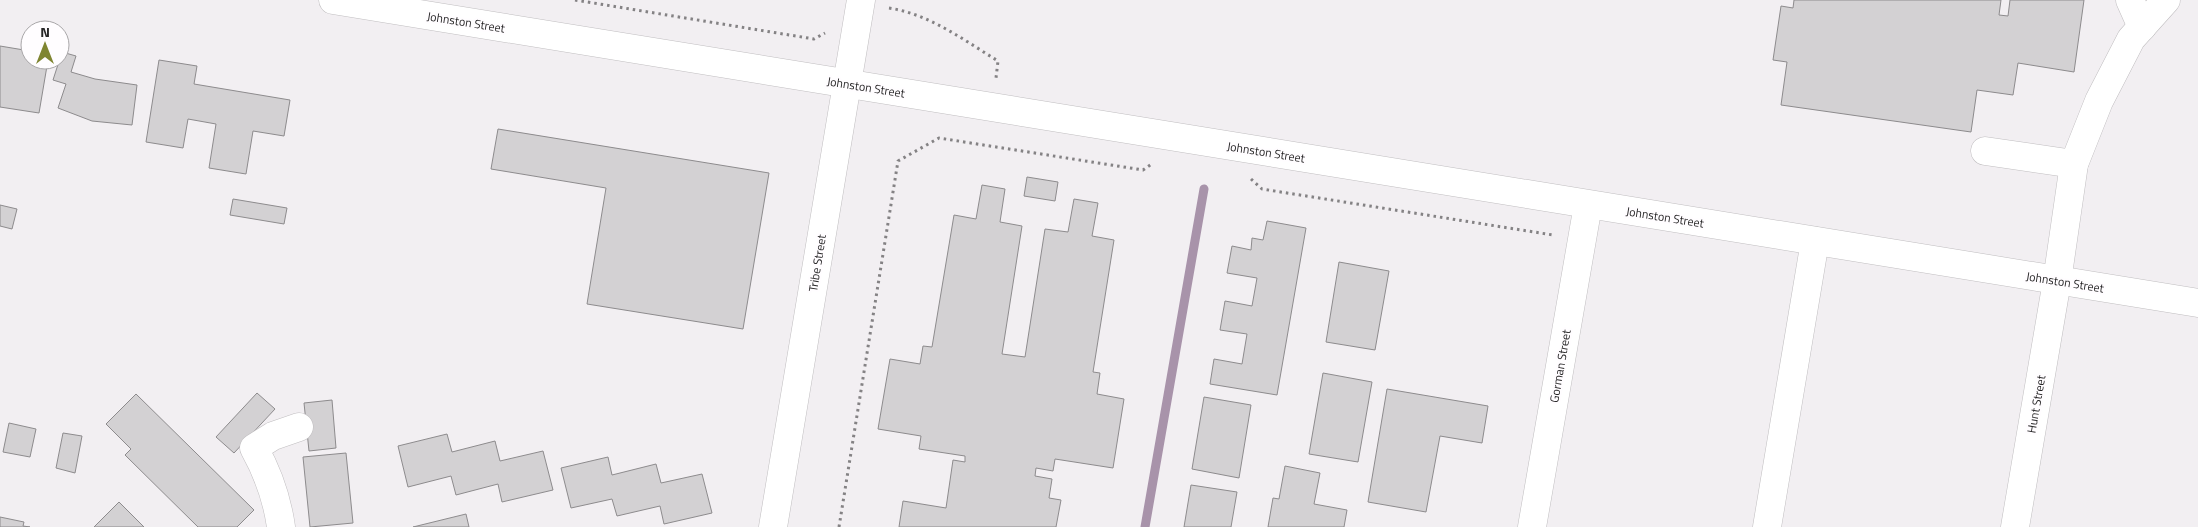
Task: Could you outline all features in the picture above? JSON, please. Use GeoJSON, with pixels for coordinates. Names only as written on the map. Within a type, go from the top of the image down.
{"type":"FeatureCollection","features":[{"type":"Feature","properties":{"kind":"street","name":"Johnston Street"},"geometry":{"type":"LineString","coordinates":[[333,0],[2198,303]]}},
{"type":"Feature","properties":{"kind":"street"},"geometry":{"type":"LineString","coordinates":[[2130,0],[2142,26]]}},
{"type":"Feature","properties":{"kind":"street","name":"Hunt Street"},"geometry":{"type":"LineString","coordinates":[[2015,527],[2057,281],[2074,164],[2099,101],[2131,39],[2166,0]]}},
{"type":"Feature","properties":{"kind":"street","name":"Tribe Street"},"geometry":{"type":"LineString","coordinates":[[773,527],[861,2]]}},
{"type":"Feature","properties":{"kind":"street"},"geometry":{"type":"LineString","coordinates":[[1984,151],[2074,164]]}},
{"type":"Feature","properties":{"kind":"street","name":"Gorman Street"},"geometry":{"type":"LineString","coordinates":[[1532,527],[1588,204]]}},
{"type":"Feature","properties":{"kind":"street"},"geometry":{"type":"LineString","coordinates":[[1767,527],[1816,241]]}},
{"type":"Feature","properties":{"kind":"street"},"geometry":{"type":"LineString","coordinates":[[281,527],[276,498],[265,468],[254,448],[273,436],[299,427]]}},
{"type":"Feature","properties":{"kind":"path"},"geometry":{"type":"LineString","coordinates":[[575,0],[814,39],[832,29]]}},
{"type":"Feature","properties":{"kind":"path"},"geometry":{"type":"LineString","coordinates":[[861,2],[906,10],[942,26],[998,61],[995,87]]}},
{"type":"Feature","properties":{"kind":"path"},"geometry":{"type":"LineString","coordinates":[[839,527],[898,160],[940,138],[1143,170],[1155,161]]}},
{"type":"Feature","properties":{"kind":"path"},"geometry":{"type":"LineString","coordinates":[[1247,176],[1262,189],[1556,236]]}},
{"type":"Feature","properties":{"kind":"building"},"geometry":{"type":"Polygon","coordinates":[[[1794,0],[2001,0],[1999,15],[2008,16],[2010,0],[2084,0],[2074,72],[2018,63],[2013,95],[1977,90],[1971,132],[1781,105],[1787,62],[1773,60],[1781,6],[1793,8],[1794,0]]]}},
{"type":"Feature","properties":{"kind":"building"},"geometry":{"type":"Polygon","coordinates":[[[0,46],[20,49],[20,70],[46,70],[39,113],[0,107],[0,46]]]}},
{"type":"Feature","properties":{"kind":"building"},"geometry":{"type":"Polygon","coordinates":[[[70,54],[76,56],[71,72],[95,79],[137,85],[132,125],[92,121],[58,108],[66,84],[53,80],[56,70],[70,70],[70,54]]]}},
{"type":"Feature","properties":{"kind":"building"},"geometry":{"type":"Polygon","coordinates":[[[159,60],[197,66],[194,84],[290,100],[284,136],[253,131],[246,174],[209,168],[216,124],[188,119],[183,148],[146,142],[159,60]]]}},
{"type":"Feature","properties":{"kind":"building"},"geometry":{"type":"Polygon","coordinates":[[[498,129],[769,173],[743,329],[587,304],[606,188],[491,169],[498,129]]]}},
{"type":"Feature","properties":{"kind":"building"},"geometry":{"type":"Polygon","coordinates":[[[1027,177],[1058,182],[1055,201],[1024,196],[1027,177]]]}},
{"type":"Feature","properties":{"kind":"building"},"geometry":{"type":"Polygon","coordinates":[[[982,185],[1005,189],[1000,222],[1022,226],[1002,354],[1025,357],[1045,229],[1068,232],[1074,199],[1098,203],[1092,236],[1114,240],[1093,372],[1100,373],[1097,394],[1124,399],[1113,468],[1055,459],[1053,471],[1036,468],[1035,476],[1052,479],[1049,498],[1061,500],[1056,527],[899,527],[903,501],[946,508],[953,460],[965,462],[965,456],[919,449],[921,436],[878,429],[890,359],[920,364],[923,346],[932,347],[954,215],[976,219],[982,185]]]}},
{"type":"Feature","properties":{"kind":"building"},"geometry":{"type":"Polygon","coordinates":[[[233,199],[287,208],[284,224],[230,215],[233,199]]]}},
{"type":"Feature","properties":{"kind":"building"},"geometry":{"type":"Polygon","coordinates":[[[0,205],[17,209],[12,229],[0,226],[0,205]]]}},
{"type":"Feature","properties":{"kind":"building"},"geometry":{"type":"Polygon","coordinates":[[[1267,221],[1306,228],[1277,395],[1210,384],[1214,359],[1242,364],[1247,334],[1220,330],[1225,301],[1252,306],[1257,278],[1227,273],[1232,246],[1251,250],[1252,238],[1263,240],[1267,221]]]}},
{"type":"Feature","properties":{"kind":"building"},"geometry":{"type":"Polygon","coordinates":[[[1339,262],[1389,271],[1375,350],[1326,342],[1339,262]]]}},
{"type":"Feature","properties":{"kind":"building"},"geometry":{"type":"Polygon","coordinates":[[[1323,373],[1372,382],[1358,462],[1309,454],[1323,373]]]}},
{"type":"Feature","properties":{"kind":"building"},"geometry":{"type":"Polygon","coordinates":[[[1387,389],[1488,406],[1482,443],[1440,436],[1426,512],[1368,502],[1387,389]]]}},
{"type":"Feature","properties":{"kind":"building"},"geometry":{"type":"Polygon","coordinates":[[[257,393],[275,409],[234,453],[216,437],[257,393]]]}},
{"type":"Feature","properties":{"kind":"building"},"geometry":{"type":"Polygon","coordinates":[[[136,394],[254,510],[237,527],[198,527],[125,455],[131,449],[106,424],[136,394]]]}},
{"type":"Feature","properties":{"kind":"building"},"geometry":{"type":"Polygon","coordinates":[[[1204,397],[1251,405],[1239,478],[1192,469],[1204,397]]]}},
{"type":"Feature","properties":{"kind":"building"},"geometry":{"type":"Polygon","coordinates":[[[332,400],[336,448],[309,451],[304,403],[332,400]]]}},
{"type":"Feature","properties":{"kind":"building"},"geometry":{"type":"Polygon","coordinates":[[[9,423],[36,429],[30,457],[3,452],[9,423]]]}},
{"type":"Feature","properties":{"kind":"building"},"geometry":{"type":"Polygon","coordinates":[[[63,433],[82,436],[75,473],[56,468],[63,433]]]}},
{"type":"Feature","properties":{"kind":"building"},"geometry":{"type":"Polygon","coordinates":[[[447,434],[452,452],[495,441],[500,461],[543,451],[553,490],[502,502],[498,484],[456,495],[451,476],[408,487],[398,446],[447,434]]]}},
{"type":"Feature","properties":{"kind":"building"},"geometry":{"type":"Polygon","coordinates":[[[346,453],[353,523],[310,527],[303,457],[346,453]]]}},
{"type":"Feature","properties":{"kind":"building"},"geometry":{"type":"Polygon","coordinates":[[[608,457],[612,475],[656,464],[661,483],[702,474],[712,513],[664,524],[660,506],[617,516],[612,499],[571,508],[561,468],[608,457]]]}},
{"type":"Feature","properties":{"kind":"building"},"geometry":{"type":"Polygon","coordinates":[[[1285,466],[1320,473],[1314,504],[1347,510],[1344,527],[1268,527],[1273,498],[1279,499],[1285,466]]]}},
{"type":"Feature","properties":{"kind":"building"},"geometry":{"type":"Polygon","coordinates":[[[1191,485],[1237,492],[1231,527],[1184,527],[1191,485]]]}},
{"type":"Feature","properties":{"kind":"building"},"geometry":{"type":"Polygon","coordinates":[[[119,502],[144,527],[94,527],[119,502]]]}},
{"type":"Feature","properties":{"kind":"building"},"geometry":{"type":"Polygon","coordinates":[[[466,514],[469,527],[413,527],[466,514]]]}},
{"type":"Feature","properties":{"kind":"building"},"geometry":{"type":"Polygon","coordinates":[[[0,517],[24,522],[23,526],[30,527],[0,527],[0,517]]]}},
{"type":"Feature","properties":{"kind":"waterway"},"geometry":{"type":"LineString","coordinates":[[1145,527],[1204,189]]}}]}
